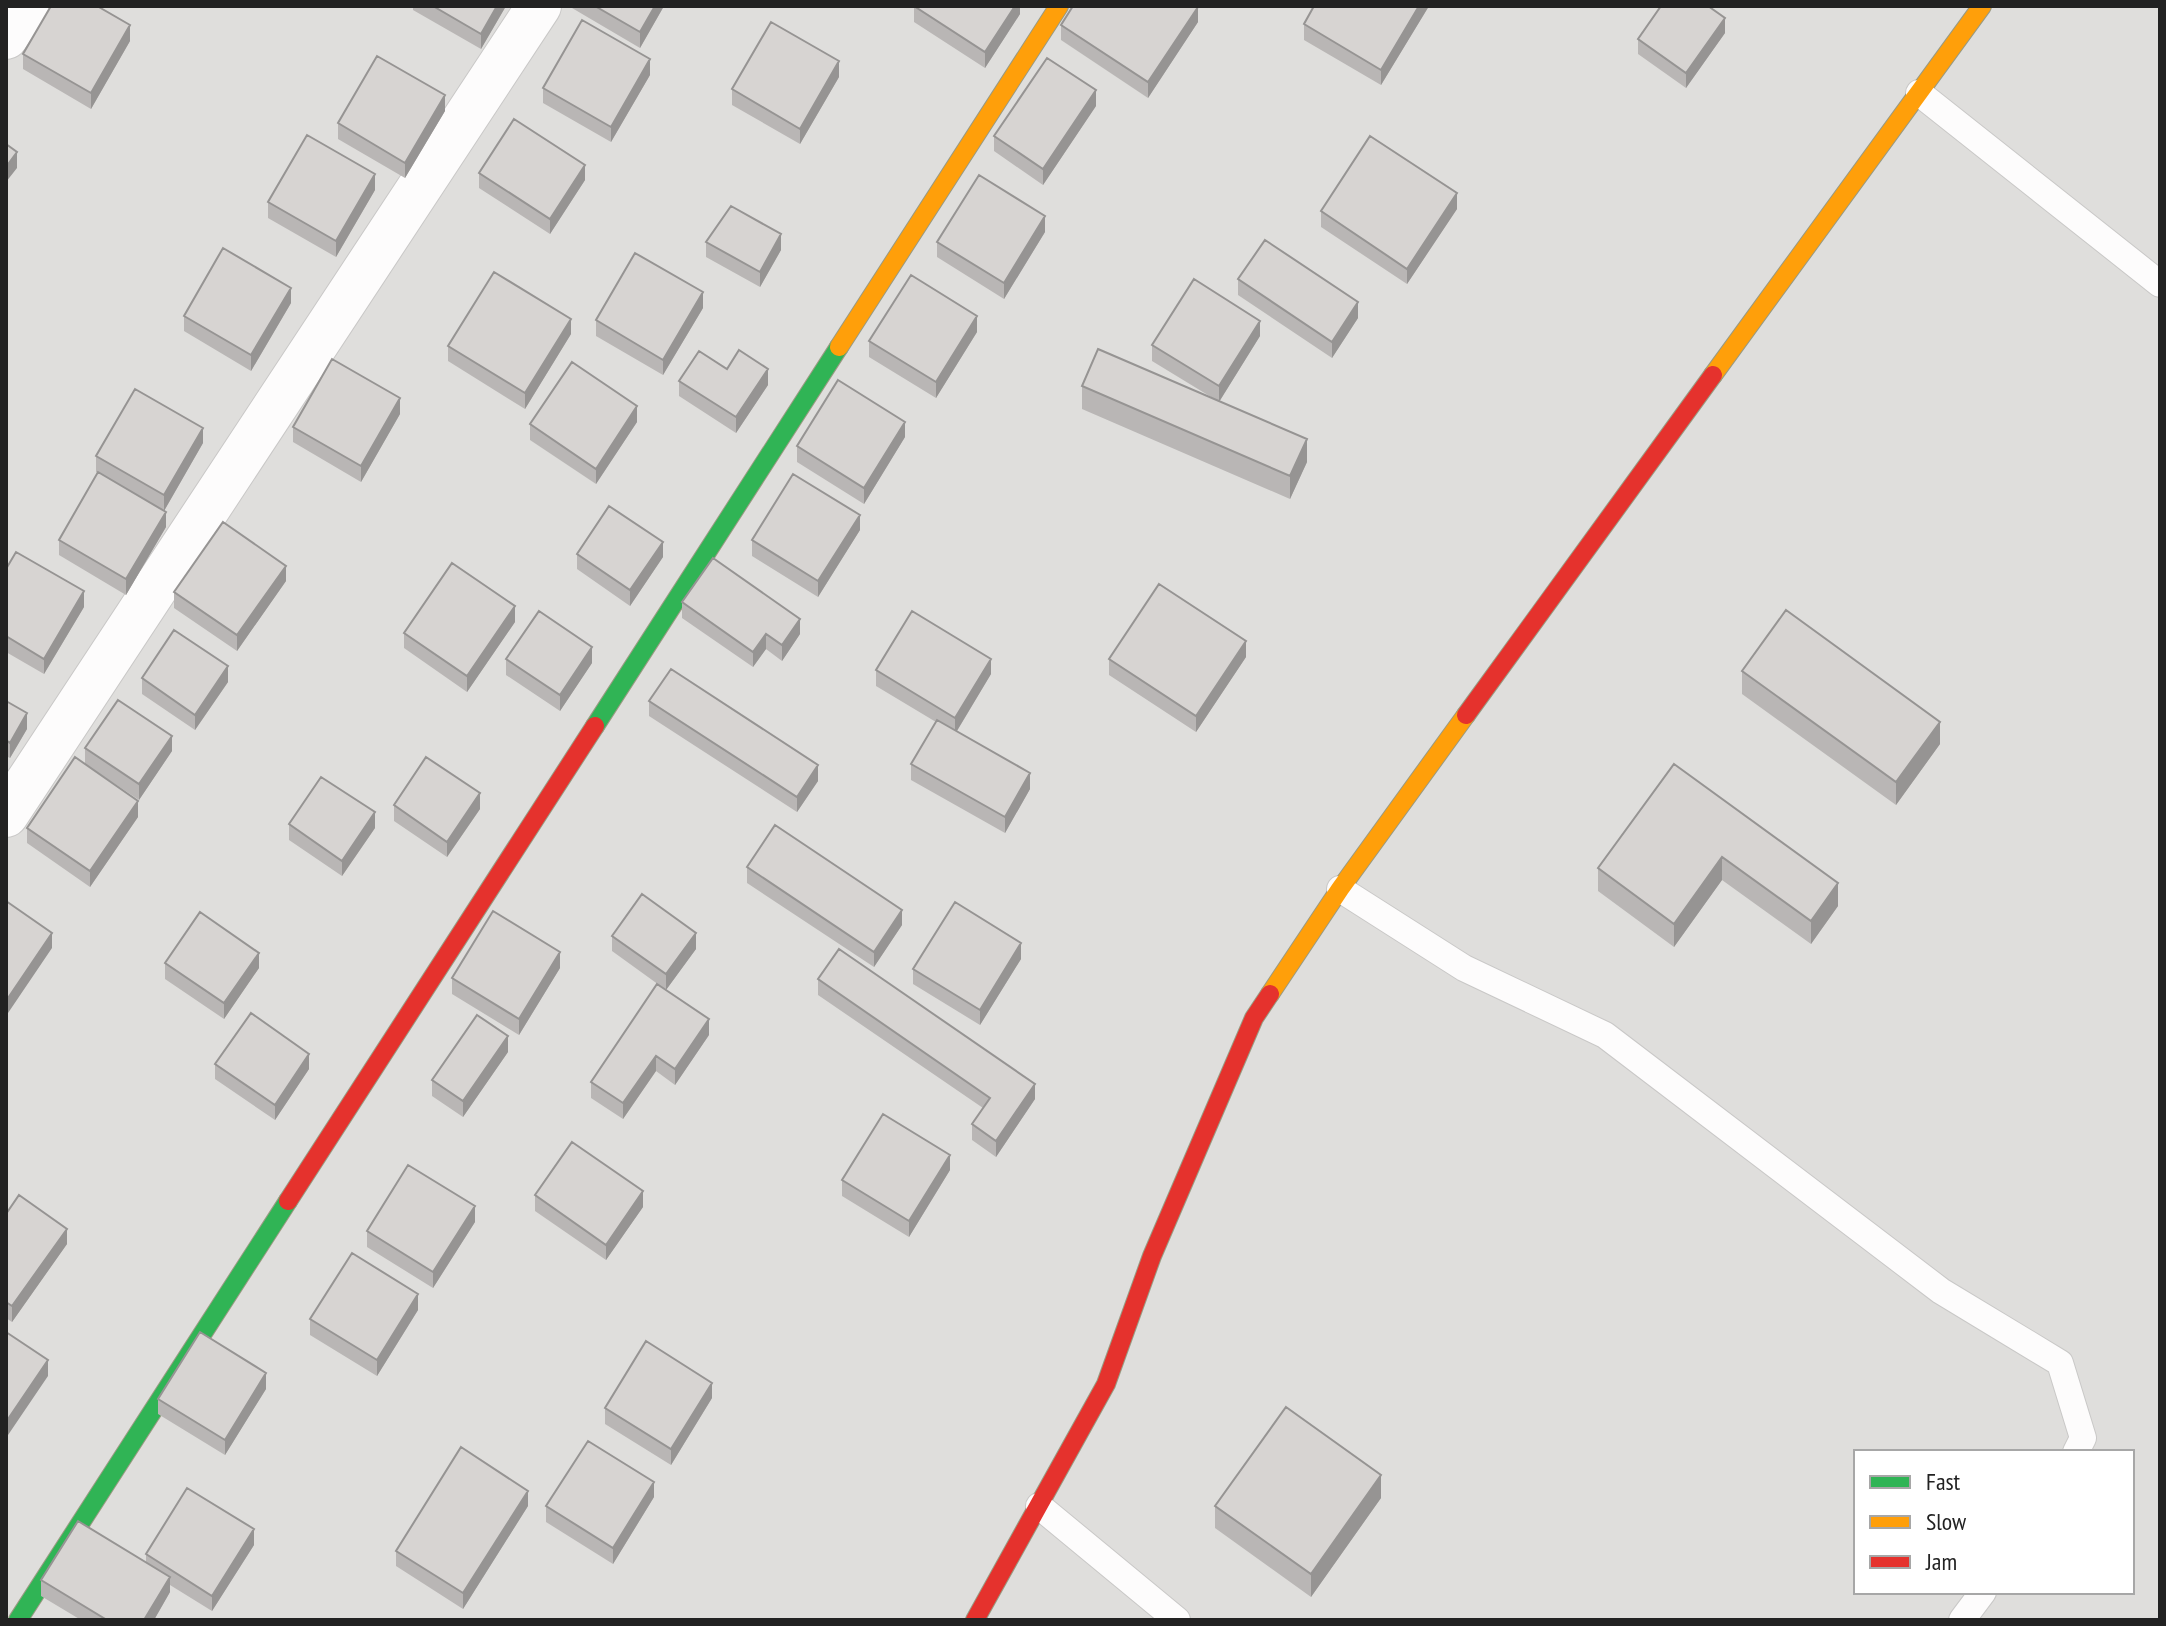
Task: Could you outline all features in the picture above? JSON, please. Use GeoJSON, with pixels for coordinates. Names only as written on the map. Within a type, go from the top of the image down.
{"type":"FeatureCollection","features":[{"type":"Feature","properties":{"kind":"street"},"geometry":{"type":"LineString","coordinates":[[6,37],[27,6]]}},
{"type":"Feature","properties":{"kind":"street"},"geometry":{"type":"LineString","coordinates":[[6,815],[539,6]]}},
{"type":"Feature","properties":{"kind":"street"},"geometry":{"type":"LineString","coordinates":[[18,1620],[1059,6]]}},
{"type":"Feature","properties":{"kind":"street"},"geometry":{"type":"LineString","coordinates":[[975,1620],[1106,1384],[1152,1256],[1254,1018],[1340,889],[1982,6]]}},
{"type":"Feature","properties":{"kind":"lane"},"geometry":{"type":"LineString","coordinates":[[1919,93],[2160,284]]}},
{"type":"Feature","properties":{"kind":"lane"},"geometry":{"type":"LineString","coordinates":[[1340,889],[1464,968],[1605,1035],[1941,1291],[2060,1363],[2083,1438],[2077,1450]]}},
{"type":"Feature","properties":{"kind":"lane"},"geometry":{"type":"LineString","coordinates":[[1039,1506],[1177,1620]]}},
{"type":"Feature","properties":{"kind":"lane"},"geometry":{"type":"LineString","coordinates":[[1962,1620],[1982,1594]]}},
{"type":"Feature","properties":{"kind":"shaded area"},"geometry":{"type":"Polygon","coordinates":[[[6,6],[2160,6],[2160,1620],[6,1620],[6,6]]]}},
{"type":"Feature","properties":{"kind":"building"},"geometry":{"type":"Polygon","coordinates":[[[51,6],[97,6],[130,25],[91,93],[23,54],[51,6]]]}},
{"type":"Feature","properties":{"kind":"building"},"geometry":{"type":"Polygon","coordinates":[[[433,6],[497,6],[481,34],[433,6]]]}},
{"type":"Feature","properties":{"kind":"building"},"geometry":{"type":"Polygon","coordinates":[[[595,6],[655,6],[640,32],[595,6]]]}},
{"type":"Feature","properties":{"kind":"building"},"geometry":{"type":"Polygon","coordinates":[[[914,6],[1015,6],[985,52],[914,6]]]}},
{"type":"Feature","properties":{"kind":"building"},"geometry":{"type":"Polygon","coordinates":[[[1073,6],[1198,7],[1148,82],[1061,25],[1073,6]]]}},
{"type":"Feature","properties":{"kind":"building"},"geometry":{"type":"Polygon","coordinates":[[[1314,6],[1419,6],[1381,70],[1304,24],[1314,6]]]}},
{"type":"Feature","properties":{"kind":"building"},"geometry":{"type":"Polygon","coordinates":[[[1661,6],[1708,6],[1725,18],[1686,73],[1638,39],[1661,6]]]}},
{"type":"Feature","properties":{"kind":"building"},"geometry":{"type":"Polygon","coordinates":[[[582,20],[650,59],[611,127],[543,88],[582,20]]]}},
{"type":"Feature","properties":{"kind":"building"},"geometry":{"type":"Polygon","coordinates":[[[771,22],[839,61],[800,129],[732,89],[771,22]]]}},
{"type":"Feature","properties":{"kind":"building"},"geometry":{"type":"Polygon","coordinates":[[[377,56],[445,95],[405,163],[338,123],[377,56]]]}},
{"type":"Feature","properties":{"kind":"building"},"geometry":{"type":"Polygon","coordinates":[[[1047,58],[1096,90],[1043,169],[994,136],[1047,58]]]}},
{"type":"Feature","properties":{"kind":"building"},"geometry":{"type":"Polygon","coordinates":[[[514,119],[585,165],[550,219],[479,173],[514,119]]]}},
{"type":"Feature","properties":{"kind":"building"},"geometry":{"type":"Polygon","coordinates":[[[307,135],[375,174],[336,241],[268,202],[307,135]]]}},
{"type":"Feature","properties":{"kind":"building"},"geometry":{"type":"Polygon","coordinates":[[[1370,136],[1457,193],[1407,269],[1321,211],[1370,136]]]}},
{"type":"Feature","properties":{"kind":"building"},"geometry":{"type":"Polygon","coordinates":[[[6,144],[17,152],[6,167],[6,144]]]}},
{"type":"Feature","properties":{"kind":"building"},"geometry":{"type":"Polygon","coordinates":[[[979,175],[1045,216],[1004,283],[937,242],[979,175]]]}},
{"type":"Feature","properties":{"kind":"building"},"geometry":{"type":"Polygon","coordinates":[[[731,206],[781,234],[760,272],[706,242],[731,206]]]}},
{"type":"Feature","properties":{"kind":"building"},"geometry":{"type":"Polygon","coordinates":[[[1265,240],[1358,302],[1332,342],[1238,279],[1265,240]]]}},
{"type":"Feature","properties":{"kind":"building"},"geometry":{"type":"Polygon","coordinates":[[[223,248],[291,288],[251,355],[184,316],[223,248]]]}},
{"type":"Feature","properties":{"kind":"building"},"geometry":{"type":"Polygon","coordinates":[[[635,253],[703,292],[663,360],[596,320],[635,253]]]}},
{"type":"Feature","properties":{"kind":"building"},"geometry":{"type":"Polygon","coordinates":[[[494,272],[571,319],[525,393],[448,346],[494,272]]]}},
{"type":"Feature","properties":{"kind":"building"},"geometry":{"type":"Polygon","coordinates":[[[911,275],[977,316],[936,382],[869,341],[911,275]]]}},
{"type":"Feature","properties":{"kind":"building"},"geometry":{"type":"Polygon","coordinates":[[[1194,279],[1260,321],[1219,386],[1152,345],[1194,279]]]}},
{"type":"Feature","properties":{"kind":"building"},"geometry":{"type":"Polygon","coordinates":[[[1098,349],[1307,439],[1290,476],[1082,386],[1098,349]]]}},
{"type":"Feature","properties":{"kind":"building"},"geometry":{"type":"Polygon","coordinates":[[[739,350],[768,369],[736,417],[679,381],[699,351],[727,369],[739,350]]]}},
{"type":"Feature","properties":{"kind":"building"},"geometry":{"type":"Polygon","coordinates":[[[332,359],[400,398],[361,466],[293,427],[332,359]]]}},
{"type":"Feature","properties":{"kind":"building"},"geometry":{"type":"Polygon","coordinates":[[[572,362],[637,406],[596,469],[530,424],[572,362]]]}},
{"type":"Feature","properties":{"kind":"building"},"geometry":{"type":"Polygon","coordinates":[[[838,380],[905,422],[864,488],[797,446],[838,380]]]}},
{"type":"Feature","properties":{"kind":"building"},"geometry":{"type":"Polygon","coordinates":[[[135,389],[203,428],[164,495],[96,456],[135,389]]]}},
{"type":"Feature","properties":{"kind":"building"},"geometry":{"type":"Polygon","coordinates":[[[98,472],[166,512],[126,579],[59,540],[98,472]]]}},
{"type":"Feature","properties":{"kind":"building"},"geometry":{"type":"Polygon","coordinates":[[[793,474],[860,515],[818,581],[752,540],[793,474]]]}},
{"type":"Feature","properties":{"kind":"building"},"geometry":{"type":"Polygon","coordinates":[[[609,506],[663,542],[630,590],[577,554],[609,506]]]}},
{"type":"Feature","properties":{"kind":"building"},"geometry":{"type":"Polygon","coordinates":[[[223,522],[286,566],[237,635],[174,592],[223,522]]]}},
{"type":"Feature","properties":{"kind":"building"},"geometry":{"type":"Polygon","coordinates":[[[16,552],[84,591],[44,659],[6,636],[6,569],[16,552]]]}},
{"type":"Feature","properties":{"kind":"building"},"geometry":{"type":"Polygon","coordinates":[[[713,558],[800,619],[782,645],[766,634],[753,652],[682,602],[713,558]]]}},
{"type":"Feature","properties":{"kind":"building"},"geometry":{"type":"Polygon","coordinates":[[[452,563],[515,606],[467,676],[404,633],[452,563]]]}},
{"type":"Feature","properties":{"kind":"building"},"geometry":{"type":"Polygon","coordinates":[[[1159,584],[1246,641],[1196,716],[1109,659],[1159,584]]]}},
{"type":"Feature","properties":{"kind":"building"},"geometry":{"type":"Polygon","coordinates":[[[1786,610],[1940,722],[1896,782],[1742,671],[1786,610]]]}},
{"type":"Feature","properties":{"kind":"building"},"geometry":{"type":"Polygon","coordinates":[[[539,611],[592,647],[560,695],[506,659],[539,611]]]}},
{"type":"Feature","properties":{"kind":"building"},"geometry":{"type":"Polygon","coordinates":[[[912,611],[991,659],[955,718],[876,670],[912,611]]]}},
{"type":"Feature","properties":{"kind":"building"},"geometry":{"type":"Polygon","coordinates":[[[174,630],[228,666],[195,715],[142,678],[174,630]]]}},
{"type":"Feature","properties":{"kind":"building"},"geometry":{"type":"Polygon","coordinates":[[[671,669],[818,765],[797,797],[649,701],[671,669]]]}},
{"type":"Feature","properties":{"kind":"building"},"geometry":{"type":"Polygon","coordinates":[[[118,700],[172,736],[139,784],[85,748],[118,700]]]}},
{"type":"Feature","properties":{"kind":"building"},"geometry":{"type":"Polygon","coordinates":[[[6,701],[27,713],[10,743],[6,740],[6,701]]]}},
{"type":"Feature","properties":{"kind":"building"},"geometry":{"type":"Polygon","coordinates":[[[937,720],[1030,773],[1005,817],[911,764],[937,720]]]}},
{"type":"Feature","properties":{"kind":"building"},"geometry":{"type":"Polygon","coordinates":[[[75,757],[138,801],[90,871],[27,828],[75,757]]]}},
{"type":"Feature","properties":{"kind":"building"},"geometry":{"type":"Polygon","coordinates":[[[426,757],[480,793],[447,842],[394,805],[426,757]]]}},
{"type":"Feature","properties":{"kind":"building"},"geometry":{"type":"Polygon","coordinates":[[[1674,764],[1838,883],[1811,921],[1722,857],[1674,924],[1598,868],[1674,764]]]}},
{"type":"Feature","properties":{"kind":"building"},"geometry":{"type":"Polygon","coordinates":[[[321,777],[375,812],[342,861],[289,824],[321,777]]]}},
{"type":"Feature","properties":{"kind":"building"},"geometry":{"type":"Polygon","coordinates":[[[775,825],[902,910],[874,952],[747,867],[775,825]]]}},
{"type":"Feature","properties":{"kind":"building"},"geometry":{"type":"Polygon","coordinates":[[[642,894],[696,933],[666,974],[612,936],[642,894]]]}},
{"type":"Feature","properties":{"kind":"building"},"geometry":{"type":"Polygon","coordinates":[[[6,901],[52,933],[6,1001],[6,901]]]}},
{"type":"Feature","properties":{"kind":"building"},"geometry":{"type":"Polygon","coordinates":[[[955,902],[1021,943],[980,1010],[913,969],[955,902]]]}},
{"type":"Feature","properties":{"kind":"building"},"geometry":{"type":"Polygon","coordinates":[[[493,911],[560,952],[519,1019],[452,978],[493,911]]]}},
{"type":"Feature","properties":{"kind":"building"},"geometry":{"type":"Polygon","coordinates":[[[200,912],[259,953],[224,1003],[165,963],[200,912]]]}},
{"type":"Feature","properties":{"kind":"building"},"geometry":{"type":"Polygon","coordinates":[[[839,949],[1035,1084],[996,1141],[972,1124],[990,1098],[818,979],[839,949]]]}},
{"type":"Feature","properties":{"kind":"building"},"geometry":{"type":"Polygon","coordinates":[[[657,984],[709,1019],[675,1069],[656,1056],[623,1103],[591,1082],[657,984]]]}},
{"type":"Feature","properties":{"kind":"building"},"geometry":{"type":"Polygon","coordinates":[[[251,1013],[309,1054],[275,1105],[215,1064],[251,1013]]]}},
{"type":"Feature","properties":{"kind":"building"},"geometry":{"type":"Polygon","coordinates":[[[477,1015],[508,1036],[463,1101],[432,1080],[477,1015]]]}},
{"type":"Feature","properties":{"kind":"building"},"geometry":{"type":"Polygon","coordinates":[[[883,1114],[950,1155],[909,1221],[842,1180],[883,1114]]]}},
{"type":"Feature","properties":{"kind":"building"},"geometry":{"type":"Polygon","coordinates":[[[572,1142],[643,1191],[606,1245],[535,1195],[572,1142]]]}},
{"type":"Feature","properties":{"kind":"building"},"geometry":{"type":"Polygon","coordinates":[[[408,1165],[475,1206],[433,1272],[367,1231],[408,1165]]]}},
{"type":"Feature","properties":{"kind":"building"},"geometry":{"type":"Polygon","coordinates":[[[19,1195],[67,1229],[12,1306],[6,1302],[6,1214],[19,1195]]]}},
{"type":"Feature","properties":{"kind":"building"},"geometry":{"type":"Polygon","coordinates":[[[352,1253],[418,1294],[377,1360],[310,1319],[352,1253]]]}},
{"type":"Feature","properties":{"kind":"building"},"geometry":{"type":"Polygon","coordinates":[[[6,1332],[48,1360],[6,1422],[6,1332]]]}},
{"type":"Feature","properties":{"kind":"building"},"geometry":{"type":"Polygon","coordinates":[[[200,1332],[266,1373],[225,1440],[158,1399],[200,1332]]]}},
{"type":"Feature","properties":{"kind":"building"},"geometry":{"type":"Polygon","coordinates":[[[646,1341],[712,1383],[671,1449],[605,1408],[646,1341]]]}},
{"type":"Feature","properties":{"kind":"building"},"geometry":{"type":"Polygon","coordinates":[[[1286,1407],[1381,1475],[1311,1574],[1215,1506],[1286,1407]]]}},
{"type":"Feature","properties":{"kind":"building"},"geometry":{"type":"Polygon","coordinates":[[[588,1441],[654,1482],[613,1548],[546,1506],[588,1441]]]}},
{"type":"Feature","properties":{"kind":"building"},"geometry":{"type":"Polygon","coordinates":[[[461,1447],[528,1491],[463,1593],[396,1551],[461,1447]]]}},
{"type":"Feature","properties":{"kind":"building"},"geometry":{"type":"Polygon","coordinates":[[[187,1488],[254,1529],[212,1596],[146,1554],[187,1488]]]}},
{"type":"Feature","properties":{"kind":"building"},"geometry":{"type":"Polygon","coordinates":[[[78,1521],[170,1577],[144,1620],[107,1620],[41,1580],[78,1521]]]}},
{"type":"Feature","properties":{"kind":"traffic: fast"},"geometry":{"type":"LineString","coordinates":[[595,726],[839,347]]}},
{"type":"Feature","properties":{"kind":"traffic: fast"},"geometry":{"type":"LineString","coordinates":[[18,1620],[288,1201]]}},
{"type":"Feature","properties":{"kind":"traffic: slow"},"geometry":{"type":"LineString","coordinates":[[839,347],[1059,6]]}},
{"type":"Feature","properties":{"kind":"traffic: slow"},"geometry":{"type":"LineString","coordinates":[[1713,375],[1982,6]]}},
{"type":"Feature","properties":{"kind":"traffic: slow"},"geometry":{"type":"LineString","coordinates":[[1270,994],[1340,889],[1466,715]]}},
{"type":"Feature","properties":{"kind":"traffic: jam"},"geometry":{"type":"LineString","coordinates":[[1466,715],[1713,375]]}},
{"type":"Feature","properties":{"kind":"traffic: jam"},"geometry":{"type":"LineString","coordinates":[[288,1201],[595,726]]}},
{"type":"Feature","properties":{"kind":"traffic: jam"},"geometry":{"type":"LineString","coordinates":[[975,1620],[1106,1384],[1152,1256],[1254,1018],[1270,994]]}}]}
